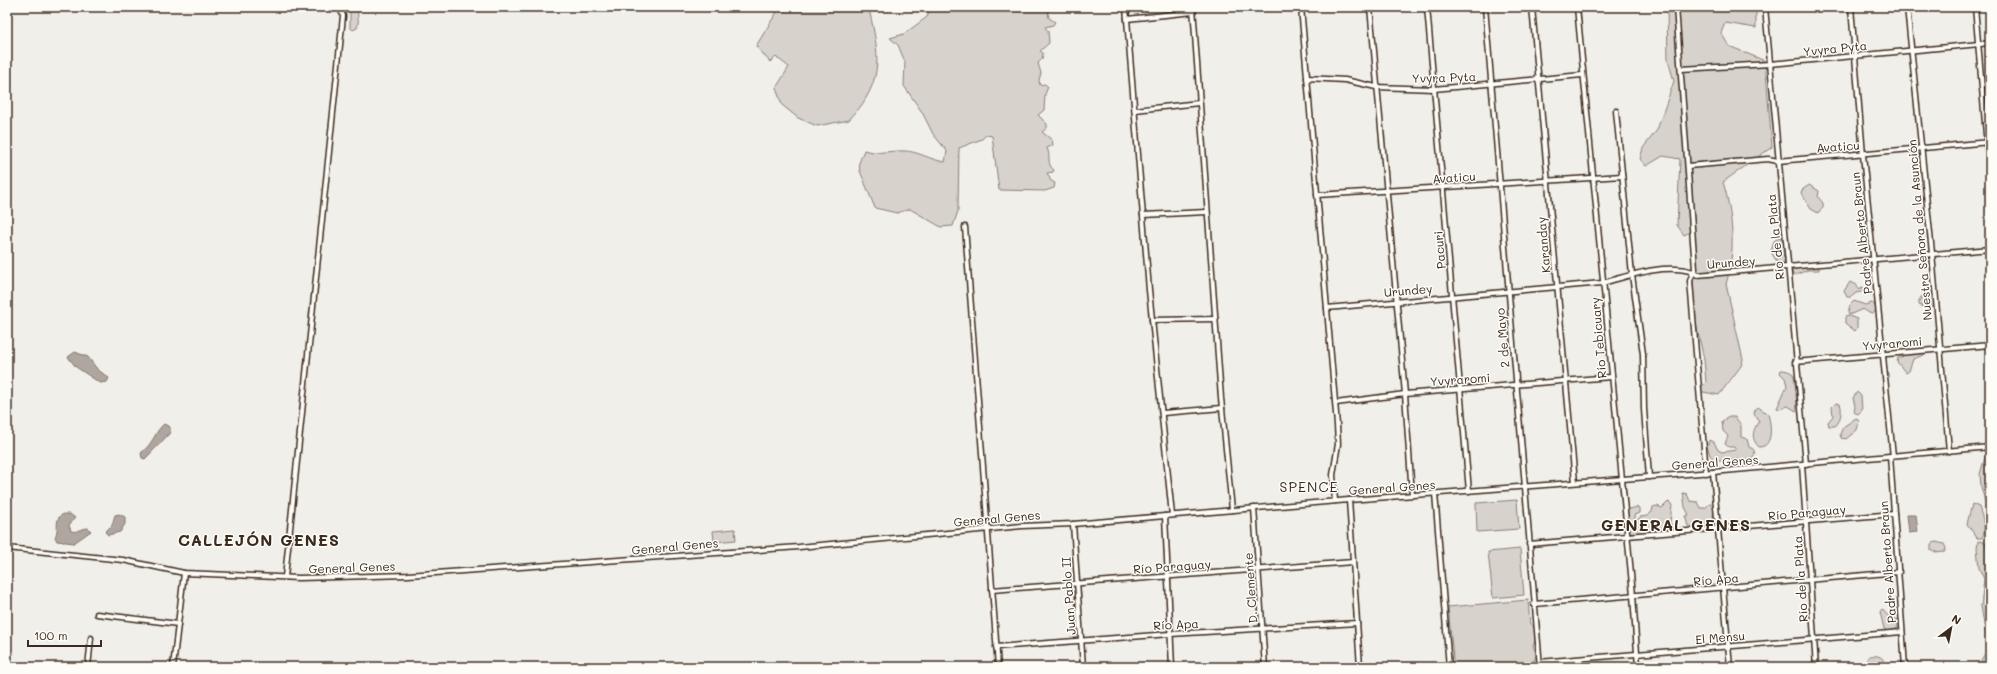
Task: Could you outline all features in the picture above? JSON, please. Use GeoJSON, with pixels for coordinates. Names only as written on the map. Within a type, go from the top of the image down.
{"type":"FeatureCollection","features":[{"type":"Feature","properties":{"kind":"street"},"geometry":{"type":"LineString","coordinates":[[285,577],[343,16],[340,7]]}},
{"type":"Feature","properties":{"kind":"street"},"geometry":{"type":"LineString","coordinates":[[1126,7],[1152,320],[1163,412],[1172,515]]}},
{"type":"Feature","properties":{"kind":"street"},"geometry":{"type":"LineString","coordinates":[[1192,7],[1222,408],[1232,510]]}},
{"type":"Feature","properties":{"kind":"street"},"geometry":{"type":"LineString","coordinates":[[1301,7],[1336,403],[1338,444],[1333,475],[1335,501]]}},
{"type":"Feature","properties":{"kind":"street"},"geometry":{"type":"LineString","coordinates":[[1370,7],[1376,87],[1405,394],[1412,495]]}},
{"type":"Feature","properties":{"kind":"street","name":"Pacuri"},"geometry":{"type":"LineString","coordinates":[[1427,7],[1469,491]]}},
{"type":"Feature","properties":{"kind":"street","name":"2 de Mayo"},"geometry":{"type":"LineString","coordinates":[[1485,7],[1498,183],[1540,664]]}},
{"type":"Feature","properties":{"kind":"street","name":"Karanday"},"geometry":{"type":"LineString","coordinates":[[1532,7],[1575,482]]}},
{"type":"Feature","properties":{"kind":"street","name":"Río Tebicuary"},"geometry":{"type":"LineString","coordinates":[[1577,7],[1582,75],[1633,595],[1638,667]]}},
{"type":"Feature","properties":{"kind":"street","name":"Urundey"},"geometry":{"type":"LineString","coordinates":[[1676,7],[1695,269],[1693,272]]}},
{"type":"Feature","properties":{"kind":"street","name":"Río de la Plata"},"geometry":{"type":"LineString","coordinates":[[1765,7],[1804,464],[1806,522],[1816,667]]}},
{"type":"Feature","properties":{"kind":"street","name":"Padre Alberto Braun"},"geometry":{"type":"LineString","coordinates":[[1851,7],[1891,456],[1905,667]]}},
{"type":"Feature","properties":{"kind":"street","name":"Nuestra Señora de la Asunción"},"geometry":{"type":"LineString","coordinates":[[1907,7],[1932,253],[1949,451]]}},
{"type":"Feature","properties":{"kind":"street"},"geometry":{"type":"LineString","coordinates":[[1975,7],[1988,143],[1990,181]]}},
{"type":"Feature","properties":{"kind":"street"},"geometry":{"type":"LineString","coordinates":[[1127,19],[1193,12]]}},
{"type":"Feature","properties":{"kind":"street","name":"Yvyra Pyta"},"geometry":{"type":"LineString","coordinates":[[1681,69],[1770,64],[1990,43]]}},
{"type":"Feature","properties":{"kind":"street","name":"Yvyra Pyta"},"geometry":{"type":"LineString","coordinates":[[1307,78],[1345,80],[1376,87],[1434,90],[1582,75]]}},
{"type":"Feature","properties":{"kind":"street"},"geometry":{"type":"LineString","coordinates":[[1135,110],[1199,103]]}},
{"type":"Feature","properties":{"kind":"street"},"geometry":{"type":"LineString","coordinates":[[1616,111],[1632,275],[1643,354],[1644,409],[1649,477]]}},
{"type":"Feature","properties":{"kind":"street","name":"Avaticu"},"geometry":{"type":"LineString","coordinates":[[1688,166],[1768,159],[1778,161],[1988,143]]}},
{"type":"Feature","properties":{"kind":"street","name":"Avaticu"},"geometry":{"type":"LineString","coordinates":[[1317,195],[1622,176]]}},
{"type":"Feature","properties":{"kind":"street"},"geometry":{"type":"LineString","coordinates":[[1143,215],[1207,212]]}},
{"type":"Feature","properties":{"kind":"street"},"geometry":{"type":"LineString","coordinates":[[965,227],[998,667]]}},
{"type":"Feature","properties":{"kind":"street","name":"Urundey"},"geometry":{"type":"LineString","coordinates":[[1327,308],[1602,282],[1632,275],[1681,268],[1697,275],[1990,249]]}},
{"type":"Feature","properties":{"kind":"street"},"geometry":{"type":"LineString","coordinates":[[1693,272],[1690,281],[1706,473]]}},
{"type":"Feature","properties":{"kind":"street"},"geometry":{"type":"LineString","coordinates":[[1152,320],[1215,319]]}},
{"type":"Feature","properties":{"kind":"street","name":"Yvyraromi"},"geometry":{"type":"LineString","coordinates":[[1796,362],[1990,344]]}},
{"type":"Feature","properties":{"kind":"street","name":"Yvyraromi"},"geometry":{"type":"LineString","coordinates":[[1336,403],[1405,394],[1611,377]]}},
{"type":"Feature","properties":{"kind":"street"},"geometry":{"type":"LineString","coordinates":[[1163,412],[1222,408]]}},
{"type":"Feature","properties":{"kind":"street","name":"General Genes"},"geometry":{"type":"LineString","coordinates":[[7,548],[116,559],[184,572],[285,577],[408,575],[799,547],[988,529],[1073,524],[1335,501],[1706,473],[1990,447]]}},
{"type":"Feature","properties":{"kind":"street"},"geometry":{"type":"LineString","coordinates":[[1713,472],[1730,667]]}},
{"type":"Feature","properties":{"kind":"street"},"geometry":{"type":"LineString","coordinates":[[1435,493],[1449,667]]}},
{"type":"Feature","properties":{"kind":"street"},"geometry":{"type":"LineString","coordinates":[[1349,500],[1360,667]]}},
{"type":"Feature","properties":{"kind":"street","name":"D. Clemente"},"geometry":{"type":"LineString","coordinates":[[1254,508],[1265,667]]}},
{"type":"Feature","properties":{"kind":"street","name":"Río Paraguay"},"geometry":{"type":"LineString","coordinates":[[1529,544],[1717,530],[1894,514]]}},
{"type":"Feature","properties":{"kind":"street"},"geometry":{"type":"LineString","coordinates":[[1165,516],[1172,667]]}},
{"type":"Feature","properties":{"kind":"street","name":"Juan Pablo II"},"geometry":{"type":"LineString","coordinates":[[1073,524],[1083,667]]}},
{"type":"Feature","properties":{"kind":"street","name":"Río Paraguay"},"geometry":{"type":"LineString","coordinates":[[992,590],[1353,562]]}},
{"type":"Feature","properties":{"kind":"street"},"geometry":{"type":"LineString","coordinates":[[173,667],[184,572]]}},
{"type":"Feature","properties":{"kind":"street","name":"Río Apa"},"geometry":{"type":"LineString","coordinates":[[1534,604],[1899,572]]}},
{"type":"Feature","properties":{"kind":"street"},"geometry":{"type":"LineString","coordinates":[[97,614],[178,624]]}},
{"type":"Feature","properties":{"kind":"street","name":"Río Apa"},"geometry":{"type":"LineString","coordinates":[[996,648],[1081,640],[1357,623]]}},
{"type":"Feature","properties":{"kind":"street","name":"El Mensu"},"geometry":{"type":"LineString","coordinates":[[1540,664],[1814,638],[1902,632]]}},
{"type":"Feature","properties":{"kind":"street"},"geometry":{"type":"LineString","coordinates":[[88,667],[91,638]]}},
{"type":"Feature","properties":{"kind":"shaded area"},"geometry":{"type":"Polygon","coordinates":[[[346,7],[359,7],[358,25],[357,28],[353,30],[350,27],[350,11],[346,7]]]}},
{"type":"Feature","properties":{"kind":"shaded area"},"geometry":{"type":"Polygon","coordinates":[[[780,7],[867,7],[869,9],[876,43],[877,65],[872,87],[864,101],[849,120],[817,126],[798,118],[782,105],[776,88],[789,67],[776,57],[770,62],[756,46],[780,7]]]}},
{"type":"Feature","properties":{"kind":"shaded area"},"geometry":{"type":"Polygon","coordinates":[[[931,7],[1053,7],[1048,11],[1049,18],[1055,22],[1053,25],[1045,27],[1048,31],[1049,43],[1040,51],[1043,53],[1042,59],[1038,63],[1041,73],[1039,80],[1040,85],[1045,84],[1048,87],[1045,94],[1044,110],[1038,115],[1047,124],[1047,128],[1042,132],[1052,140],[1053,145],[1047,148],[1049,163],[1054,170],[1053,172],[1047,173],[1051,181],[1055,183],[1054,188],[1045,191],[999,190],[992,136],[986,135],[982,139],[959,148],[958,211],[953,226],[941,227],[910,209],[897,213],[875,208],[860,171],[859,163],[864,150],[875,152],[910,151],[945,162],[947,151],[933,134],[922,112],[904,86],[905,62],[898,45],[890,38],[904,34],[927,17],[931,7]]]}},
{"type":"Feature","properties":{"kind":"shaded area"},"geometry":{"type":"Polygon","coordinates":[[[1667,7],[1756,7],[1756,28],[1725,23],[1721,33],[1729,46],[1765,61],[1772,147],[1723,182],[1729,207],[1732,233],[1731,259],[1726,284],[1743,360],[1741,366],[1719,395],[1698,391],[1706,382],[1704,359],[1695,320],[1692,266],[1695,243],[1692,231],[1684,235],[1677,225],[1680,159],[1663,156],[1646,166],[1640,159],[1643,148],[1657,130],[1674,81],[1668,60],[1667,7]]]}},
{"type":"Feature","properties":{"kind":"shaded area"},"geometry":{"type":"Polygon","coordinates":[[[1809,185],[1819,191],[1818,197],[1823,203],[1823,207],[1818,213],[1811,209],[1801,193],[1802,190],[1809,185]]]}},
{"type":"Feature","properties":{"kind":"shaded area"},"geometry":{"type":"Polygon","coordinates":[[[1779,237],[1784,240],[1783,254],[1785,260],[1782,264],[1777,262],[1771,252],[1774,241],[1779,237]]]}},
{"type":"Feature","properties":{"kind":"shaded area"},"geometry":{"type":"Polygon","coordinates":[[[1816,266],[1819,270],[1808,270],[1795,275],[1792,274],[1792,271],[1797,268],[1816,266]]]}},
{"type":"Feature","properties":{"kind":"shaded area"},"geometry":{"type":"Polygon","coordinates":[[[1850,282],[1857,285],[1858,289],[1863,287],[1865,291],[1856,293],[1851,297],[1847,297],[1844,291],[1850,282]]]}},
{"type":"Feature","properties":{"kind":"shaded area"},"geometry":{"type":"Polygon","coordinates":[[[1931,294],[1935,298],[1935,307],[1924,307],[1919,305],[1921,297],[1931,294]]]}},
{"type":"Feature","properties":{"kind":"shaded area"},"geometry":{"type":"Polygon","coordinates":[[[1854,301],[1865,305],[1872,303],[1875,305],[1876,310],[1873,314],[1863,309],[1849,315],[1850,305],[1854,301]]]}},
{"type":"Feature","properties":{"kind":"shaded area"},"geometry":{"type":"Polygon","coordinates":[[[1849,316],[1857,319],[1857,328],[1855,331],[1845,323],[1845,317],[1849,316]]]}},
{"type":"Feature","properties":{"kind":"shaded area"},"geometry":{"type":"Polygon","coordinates":[[[1913,349],[1924,353],[1924,355],[1913,359],[1909,371],[1906,373],[1897,362],[1898,358],[1913,349]]]}},
{"type":"Feature","properties":{"kind":"shaded area"},"geometry":{"type":"Polygon","coordinates":[[[75,352],[88,357],[97,369],[109,378],[107,382],[100,383],[76,367],[68,357],[75,352]]]}},
{"type":"Feature","properties":{"kind":"shaded area"},"geometry":{"type":"Polygon","coordinates":[[[1781,370],[1793,374],[1797,404],[1796,411],[1788,406],[1780,409],[1777,408],[1787,386],[1785,378],[1780,373],[1781,370]]]}},
{"type":"Feature","properties":{"kind":"shaded area"},"geometry":{"type":"Polygon","coordinates":[[[1857,392],[1861,396],[1862,410],[1858,414],[1854,412],[1855,406],[1853,398],[1857,392]]]}},
{"type":"Feature","properties":{"kind":"shaded area"},"geometry":{"type":"Polygon","coordinates":[[[1836,403],[1840,404],[1841,407],[1840,419],[1835,426],[1829,426],[1828,422],[1833,416],[1832,407],[1836,403]]]}},
{"type":"Feature","properties":{"kind":"shaded area"},"geometry":{"type":"Polygon","coordinates":[[[1758,407],[1768,414],[1770,423],[1769,439],[1764,446],[1759,447],[1753,437],[1755,428],[1759,421],[1754,414],[1758,407]]]}},
{"type":"Feature","properties":{"kind":"shaded area"},"geometry":{"type":"Polygon","coordinates":[[[1729,417],[1735,417],[1741,425],[1741,437],[1747,439],[1749,447],[1755,452],[1751,460],[1714,460],[1710,455],[1707,446],[1710,440],[1714,442],[1718,450],[1722,452],[1736,450],[1734,447],[1729,447],[1725,444],[1728,436],[1723,431],[1722,421],[1729,417]]]}},
{"type":"Feature","properties":{"kind":"shaded area"},"geometry":{"type":"Polygon","coordinates":[[[1856,418],[1859,421],[1857,430],[1846,439],[1841,438],[1840,434],[1843,427],[1856,418]]]}},
{"type":"Feature","properties":{"kind":"shaded area"},"geometry":{"type":"Polygon","coordinates":[[[164,424],[170,427],[170,433],[145,459],[142,458],[141,453],[149,445],[158,430],[164,424]]]}},
{"type":"Feature","properties":{"kind":"shaded area"},"geometry":{"type":"Polygon","coordinates":[[[1987,451],[1990,451],[1990,520],[1981,487],[1980,474],[1987,451]]]}},
{"type":"Feature","properties":{"kind":"shaded area"},"geometry":{"type":"Polygon","coordinates":[[[1683,493],[1687,494],[1690,501],[1698,502],[1701,508],[1705,508],[1710,503],[1712,504],[1716,527],[1702,528],[1688,526],[1685,516],[1689,515],[1685,507],[1683,493]]]}},
{"type":"Feature","properties":{"kind":"shaded area"},"geometry":{"type":"Polygon","coordinates":[[[1517,500],[1519,529],[1477,532],[1476,503],[1517,500]]]}},
{"type":"Feature","properties":{"kind":"shaded area"},"geometry":{"type":"Polygon","coordinates":[[[1669,502],[1672,505],[1670,522],[1673,528],[1672,532],[1634,536],[1630,533],[1626,512],[1629,509],[1639,508],[1639,513],[1634,515],[1635,519],[1638,520],[1640,517],[1647,516],[1652,512],[1653,507],[1657,506],[1662,508],[1669,502]]]}},
{"type":"Feature","properties":{"kind":"shaded area"},"geometry":{"type":"Polygon","coordinates":[[[1972,504],[1979,507],[1984,522],[1982,538],[1977,538],[1967,524],[1972,504]]]}},
{"type":"Feature","properties":{"kind":"shaded area"},"geometry":{"type":"Polygon","coordinates":[[[64,514],[70,514],[75,518],[69,525],[71,531],[88,528],[91,531],[74,543],[57,541],[55,537],[58,521],[64,514]]]}},
{"type":"Feature","properties":{"kind":"shaded area"},"geometry":{"type":"Polygon","coordinates":[[[119,514],[125,517],[125,524],[120,532],[108,535],[105,532],[112,525],[115,515],[119,514]]]}},
{"type":"Feature","properties":{"kind":"shaded area"},"geometry":{"type":"Polygon","coordinates":[[[1907,515],[1916,515],[1918,532],[1909,533],[1907,515]]]}},
{"type":"Feature","properties":{"kind":"shaded area"},"geometry":{"type":"Polygon","coordinates":[[[1990,520],[1990,557],[1988,540],[1990,520]]]}},
{"type":"Feature","properties":{"kind":"shaded area"},"geometry":{"type":"Polygon","coordinates":[[[735,529],[736,540],[714,542],[713,531],[735,529]]]}},
{"type":"Feature","properties":{"kind":"shaded area"},"geometry":{"type":"Polygon","coordinates":[[[1978,541],[1985,542],[1990,561],[1990,667],[1985,667],[1981,660],[1988,649],[1981,606],[1984,579],[1979,568],[1977,548],[1978,541]]]}},
{"type":"Feature","properties":{"kind":"shaded area"},"geometry":{"type":"Polygon","coordinates":[[[1936,542],[1944,544],[1946,548],[1945,551],[1935,552],[1931,550],[1931,544],[1936,542]]]}},
{"type":"Feature","properties":{"kind":"shaded area"},"geometry":{"type":"Polygon","coordinates":[[[1520,549],[1524,595],[1493,598],[1488,552],[1520,549]]]}},
{"type":"Feature","properties":{"kind":"shaded area"},"geometry":{"type":"Polygon","coordinates":[[[1528,600],[1530,624],[1535,628],[1535,641],[1533,646],[1537,655],[1533,662],[1537,667],[1454,667],[1448,607],[1528,600]]]}},
{"type":"Feature","properties":{"kind":"shaded area"},"geometry":{"type":"Polygon","coordinates":[[[1882,609],[1887,615],[1898,620],[1898,628],[1888,631],[1884,629],[1880,612],[1882,609]]]}},
{"type":"Feature","properties":{"kind":"shaded area"},"geometry":{"type":"Polygon","coordinates":[[[1869,656],[1882,658],[1885,663],[1885,667],[1880,667],[1879,662],[1874,661],[1870,663],[1867,660],[1869,656]]]}},
{"type":"Feature","properties":{"kind":"district","name":"SPENCE"},"geometry":{"type":"Point","coordinates":[1309,486]}},
{"type":"Feature","properties":{"kind":"district","name":"GENERAL GENES"},"geometry":{"type":"Point","coordinates":[1676,524]}},
{"type":"Feature","properties":{"kind":"district","name":"CALLEJÓN GENES"},"geometry":{"type":"Point","coordinates":[259,539]}}]}
